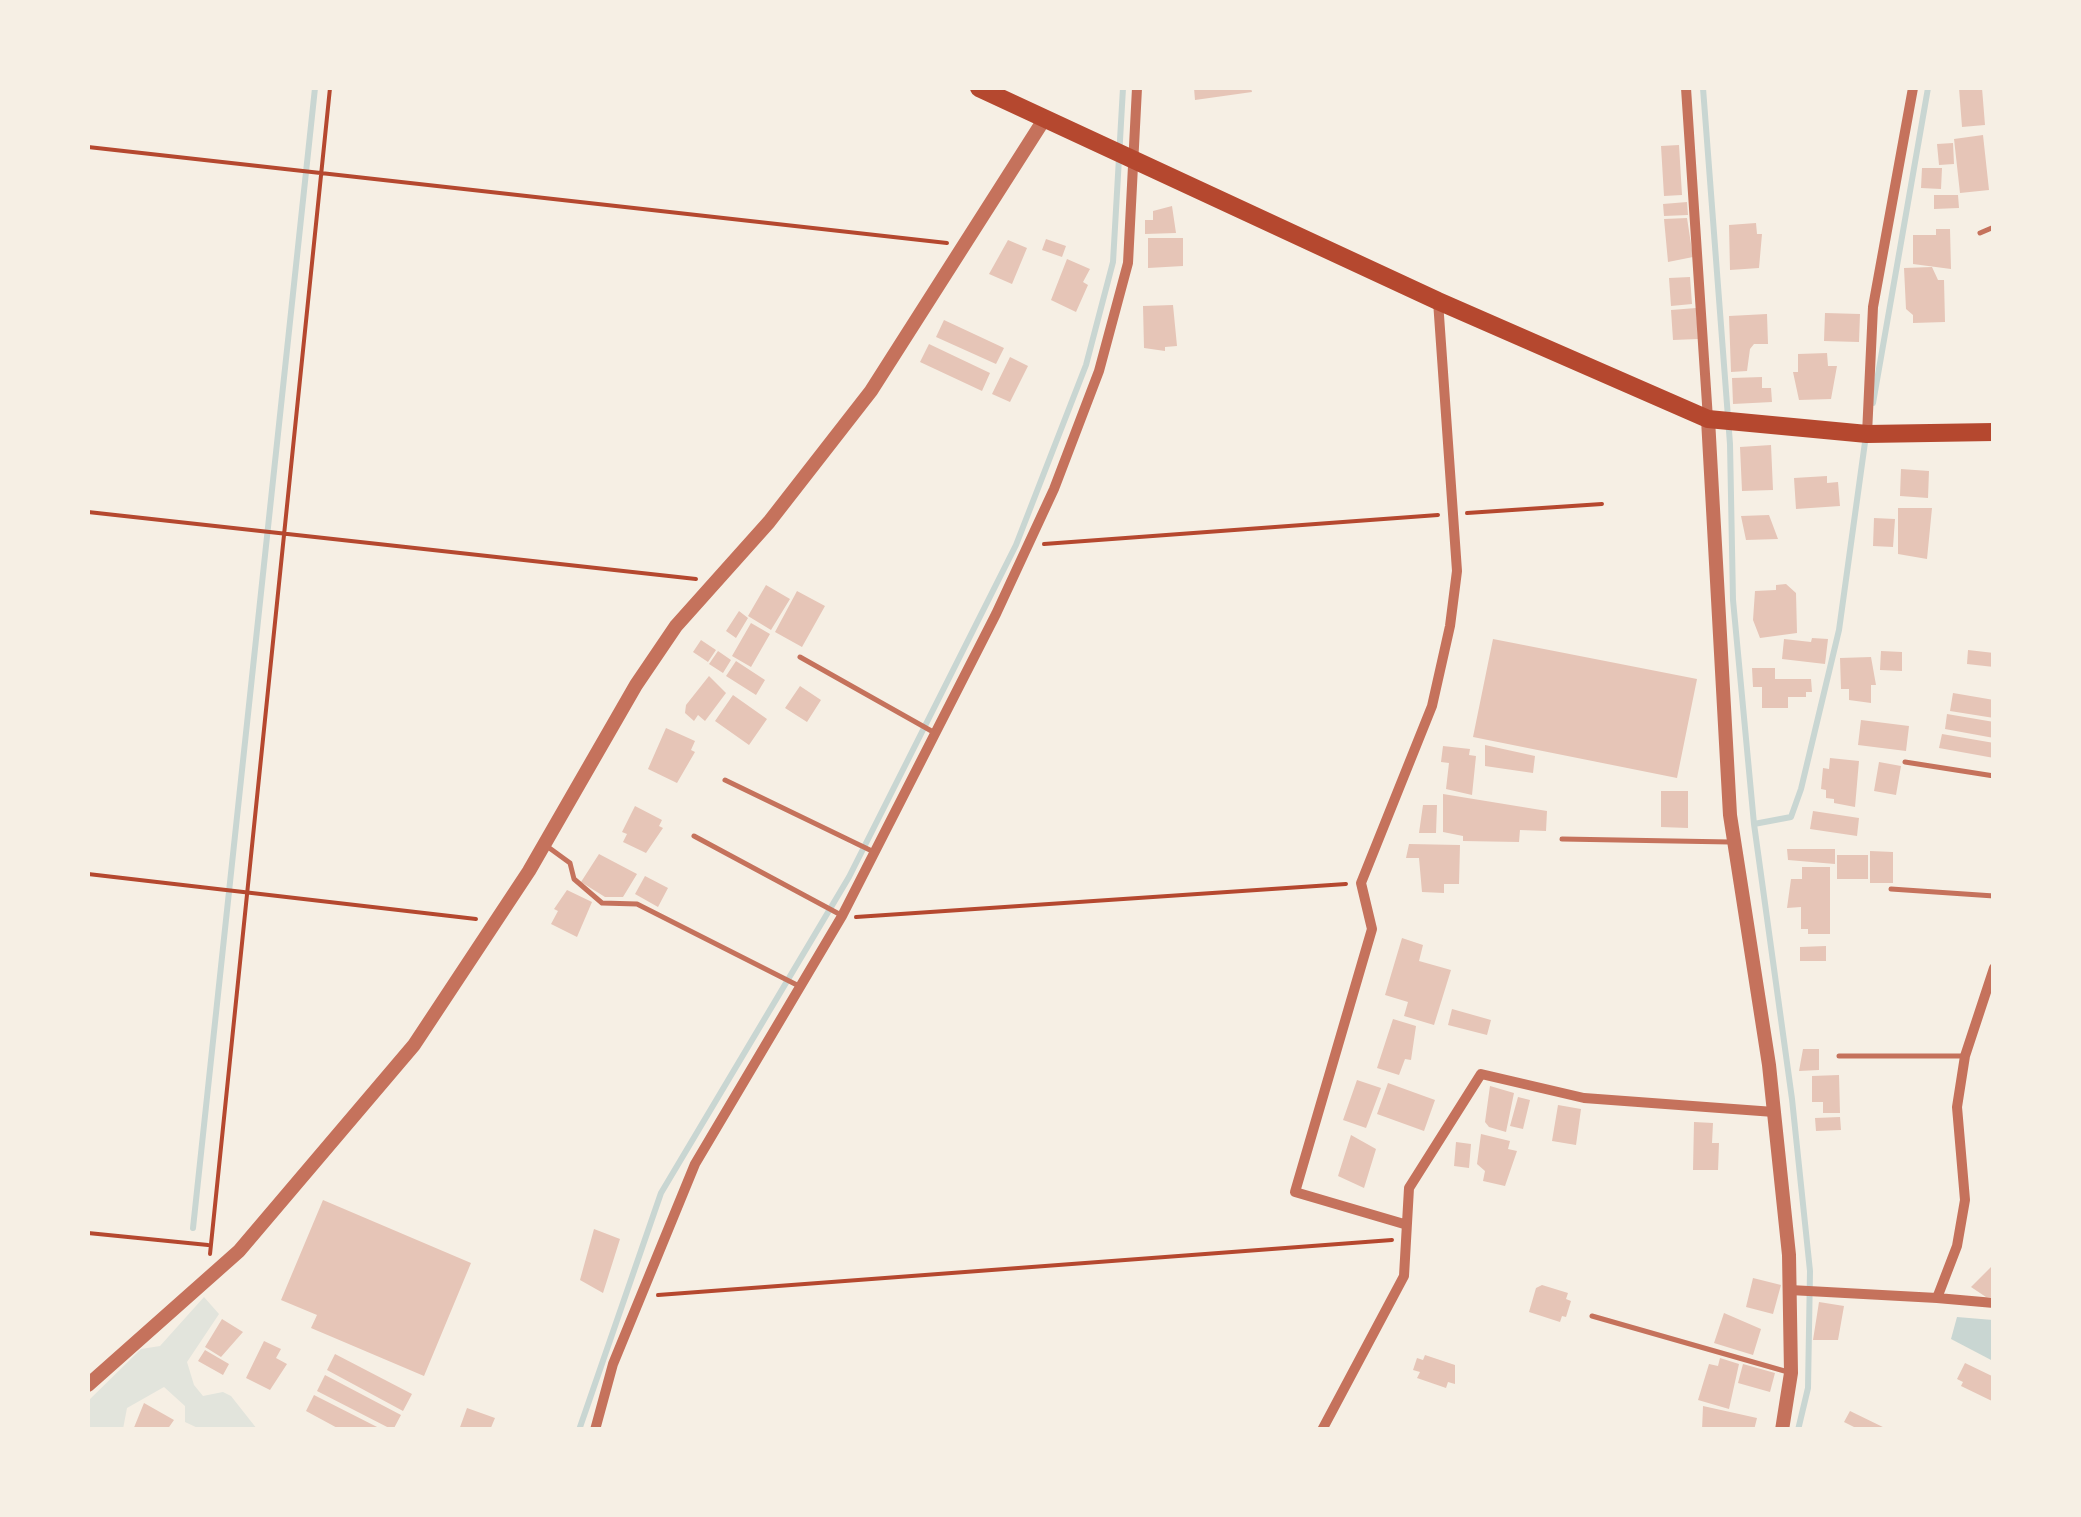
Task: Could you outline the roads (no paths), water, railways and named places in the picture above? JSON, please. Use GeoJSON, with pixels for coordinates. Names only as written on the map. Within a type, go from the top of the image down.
{"type":"FeatureCollection","features":[{"type":"Feature","properties":{"kind":"main road"},"geometry":{"type":"LineString","coordinates":[[979,88],[1438,301],[1708,419],[1868,434],[1994,432]]}},
{"type":"Feature","properties":{"kind":"street"},"geometry":{"type":"LineString","coordinates":[[594,1430],[638,1297],[694,1164],[842,916],[1029,545],[1099,371],[1128,263],[1137,88]]}},
{"type":"Feature","properties":{"kind":"street"},"geometry":{"type":"LineString","coordinates":[[1686,88],[1733,842],[1774,1112],[1790,1290],[1791,1373],[1782,1430]]}},
{"type":"Feature","properties":{"kind":"street"},"geometry":{"type":"LineString","coordinates":[[1868,434],[1873,307],[1913,88]]}},
{"type":"Feature","properties":{"kind":"street"},"geometry":{"type":"LineString","coordinates":[[88,1385],[214,1273],[314,1167],[414,1046],[496,922],[636,685],[676,626],[871,392],[1045,118]]}},
{"type":"Feature","properties":{"kind":"street"},"geometry":{"type":"LineString","coordinates":[[1404,1224],[1295,1192],[1372,929],[1360,884],[1432,706],[1457,570],[1438,301]]}},
{"type":"Feature","properties":{"kind":"street"},"geometry":{"type":"LineString","coordinates":[[1937,1298],[1957,1246],[1965,1200],[1957,1107],[1965,1056],[1994,968]]}},
{"type":"Feature","properties":{"kind":"street"},"geometry":{"type":"LineString","coordinates":[[1322,1430],[1404,1276],[1403,1239],[1409,1188],[1480,1074],[1584,1098],[1774,1112]]}},
{"type":"Feature","properties":{"kind":"street"},"geometry":{"type":"LineString","coordinates":[[1790,1290],[1994,1303]]}},
{"type":"Feature","properties":{"kind":"lane"},"geometry":{"type":"LineString","coordinates":[[1980,233],[1994,227]]}},
{"type":"Feature","properties":{"kind":"lane"},"geometry":{"type":"LineString","coordinates":[[800,657],[935,733]]}},
{"type":"Feature","properties":{"kind":"lane"},"geometry":{"type":"LineString","coordinates":[[1905,762],[1994,776]]}},
{"type":"Feature","properties":{"kind":"lane"},"geometry":{"type":"LineString","coordinates":[[726,780],[874,852]]}},
{"type":"Feature","properties":{"kind":"lane"},"geometry":{"type":"LineString","coordinates":[[694,836],[842,916]]}},
{"type":"Feature","properties":{"kind":"lane"},"geometry":{"type":"LineString","coordinates":[[1562,839],[1733,842]]}},
{"type":"Feature","properties":{"kind":"lane"},"geometry":{"type":"LineString","coordinates":[[544,844],[570,863],[574,879],[602,903],[637,904],[799,986]]}},
{"type":"Feature","properties":{"kind":"lane"},"geometry":{"type":"LineString","coordinates":[[1891,889],[1994,896]]}},
{"type":"Feature","properties":{"kind":"lane"},"geometry":{"type":"LineString","coordinates":[[1839,1056],[1965,1056]]}},
{"type":"Feature","properties":{"kind":"lane"},"geometry":{"type":"LineString","coordinates":[[1592,1316],[1791,1373]]}},
{"type":"Feature","properties":{"kind":"waterway"},"geometry":{"type":"LineString","coordinates":[[193,1228],[315,88]]}},
{"type":"Feature","properties":{"kind":"waterway"},"geometry":{"type":"LineString","coordinates":[[579,1430],[661,1193],[849,877],[1016,545],[1086,365],[1113,262],[1123,88]]}},
{"type":"Feature","properties":{"kind":"waterway"},"geometry":{"type":"LineString","coordinates":[[1703,88],[1730,444],[1733,600],[1754,824],[1792,1099],[1810,1271],[1808,1388],[1798,1430]]}},
{"type":"Feature","properties":{"kind":"waterway"},"geometry":{"type":"LineString","coordinates":[[1873,403],[1928,88]]}},
{"type":"Feature","properties":{"kind":"waterway"},"geometry":{"type":"LineString","coordinates":[[1754,824],[1791,817],[1801,789],[1839,630],[1866,435]]}}]}
